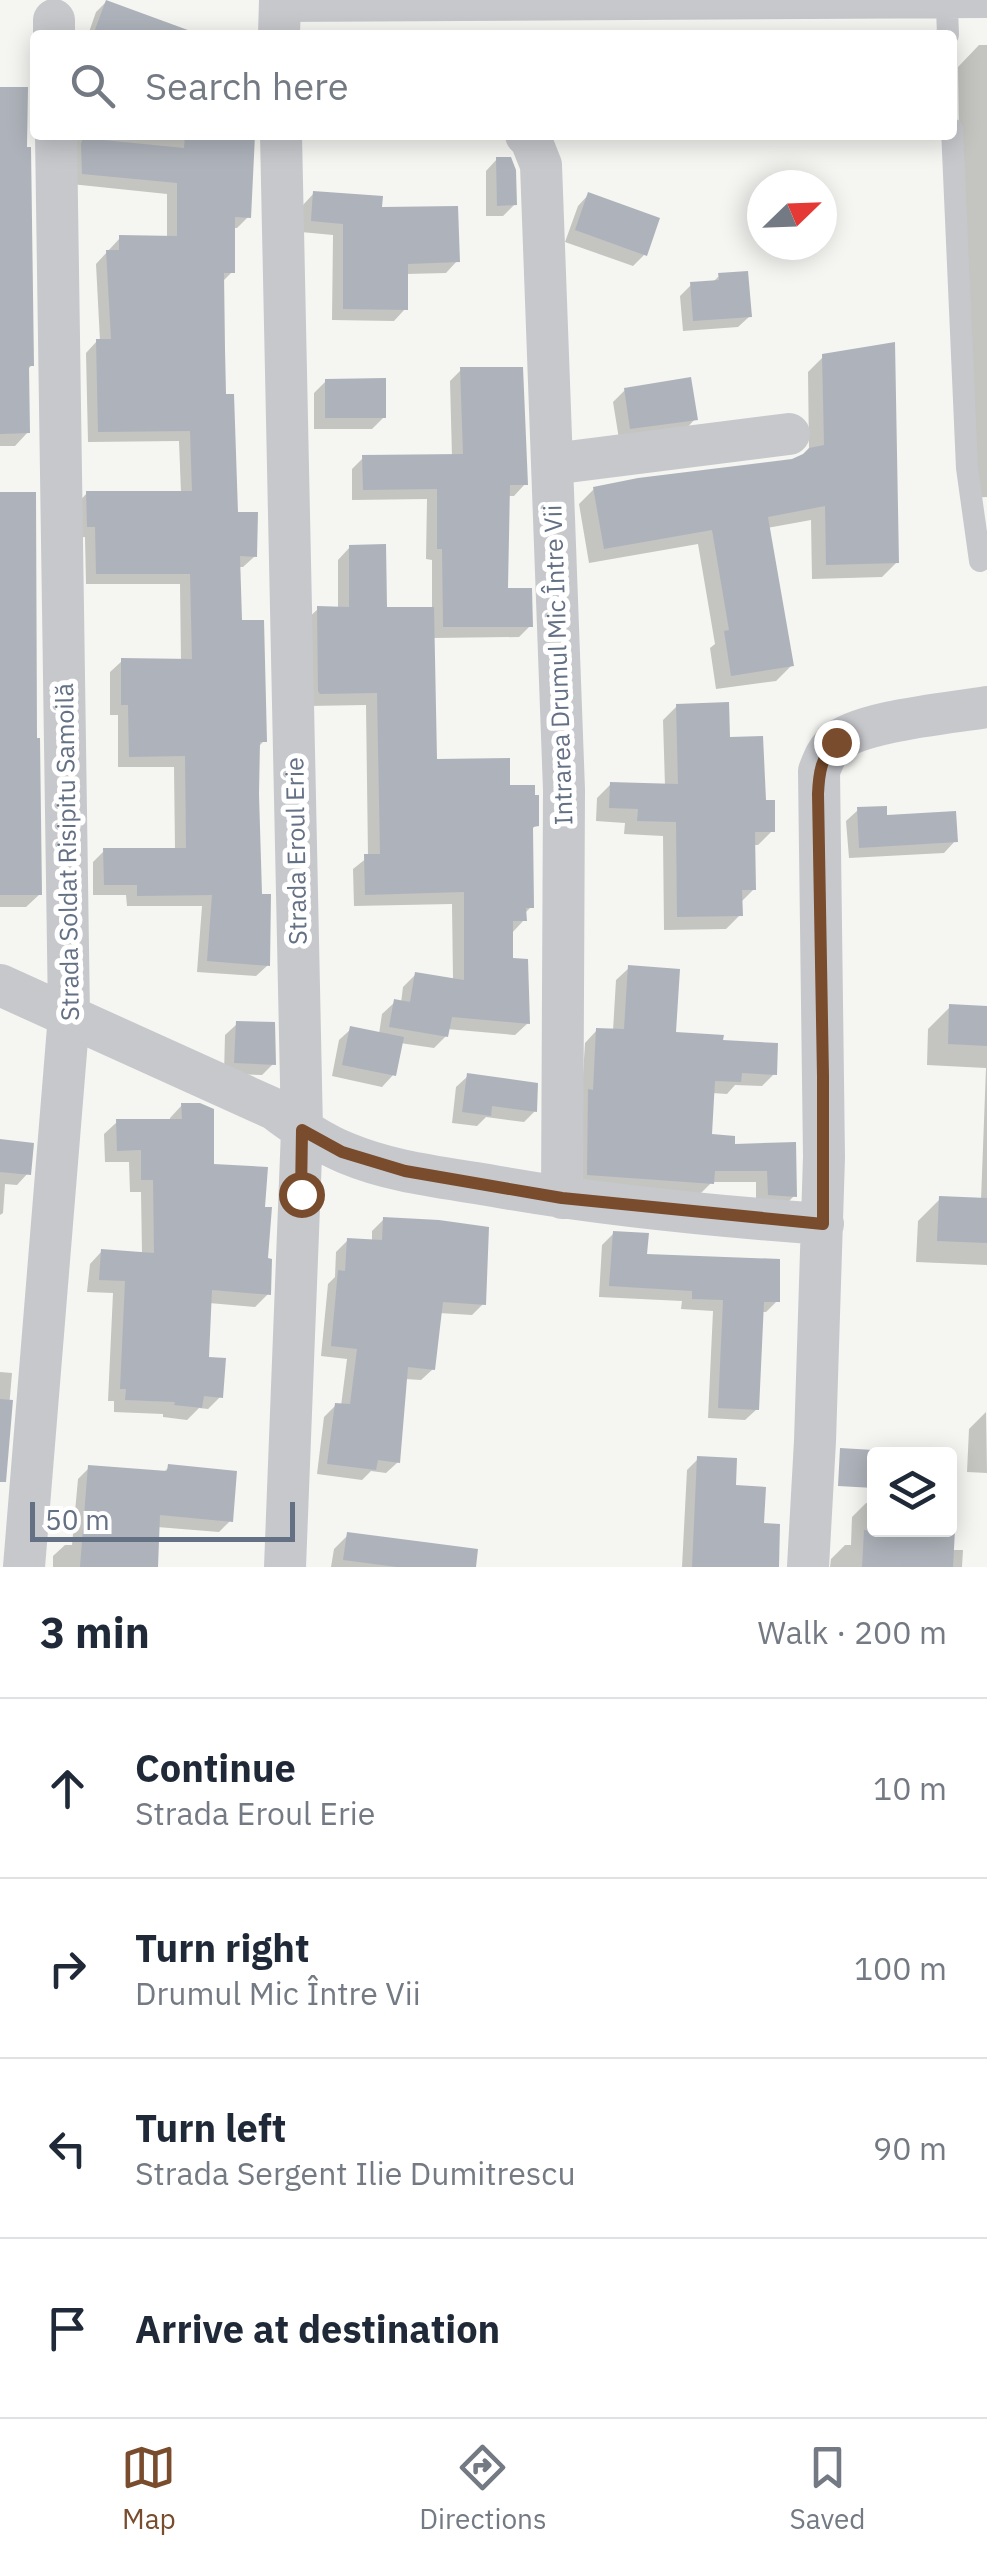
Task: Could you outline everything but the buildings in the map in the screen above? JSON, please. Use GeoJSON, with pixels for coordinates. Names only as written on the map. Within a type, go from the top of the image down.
{"type":"FeatureCollection","features":[{"type":"Feature","properties":{"kind":"street","name":"Strada Soldat Risipitu Samoilă"},"geometry":{"type":"LineString","coordinates":[[24,1567],[70,1015],[56,140]]}},
{"type":"Feature","properties":{"kind":"street","name":"Strada Eroul Erie"},"geometry":{"type":"LineString","coordinates":[[281,140],[302,1130],[285,1567]]}},
{"type":"Feature","properties":{"kind":"street","name":"Intrarea Drumul Mic Între Vii"},"geometry":{"type":"LineString","coordinates":[[532,140],[541,165],[564,790],[562,1198]]}},
{"type":"Feature","properties":{"kind":"street"},"geometry":{"type":"LineString","coordinates":[[552,464],[790,434]]}},
{"type":"Feature","properties":{"kind":"street"},"geometry":{"type":"LineString","coordinates":[[808,1567],[823,1224],[819,771],[825,754],[848,735],[876,726],[987,707]]}},
{"type":"Feature","properties":{"kind":"street"},"geometry":{"type":"LineString","coordinates":[[0,985],[274,1109],[342,1152],[373,1163],[562,1198],[823,1224]]}},
{"type":"Feature","properties":{"kind":"lane"},"geometry":{"type":"LineString","coordinates":[[274,12],[987,7]]}},
{"type":"Feature","properties":{"kind":"lane"},"geometry":{"type":"LineString","coordinates":[[947,8],[948,30]]}},
{"type":"Feature","properties":{"kind":"lane"},"geometry":{"type":"LineString","coordinates":[[952,140],[967,468],[980,561]]}},
{"type":"Feature","properties":{"kind":"route"},"geometry":{"type":"LineString","coordinates":[[301,1194],[302,1130],[342,1152],[405,1171],[562,1198],[823,1224],[818,794],[819,771],[825,754],[836,742]]}}]}
